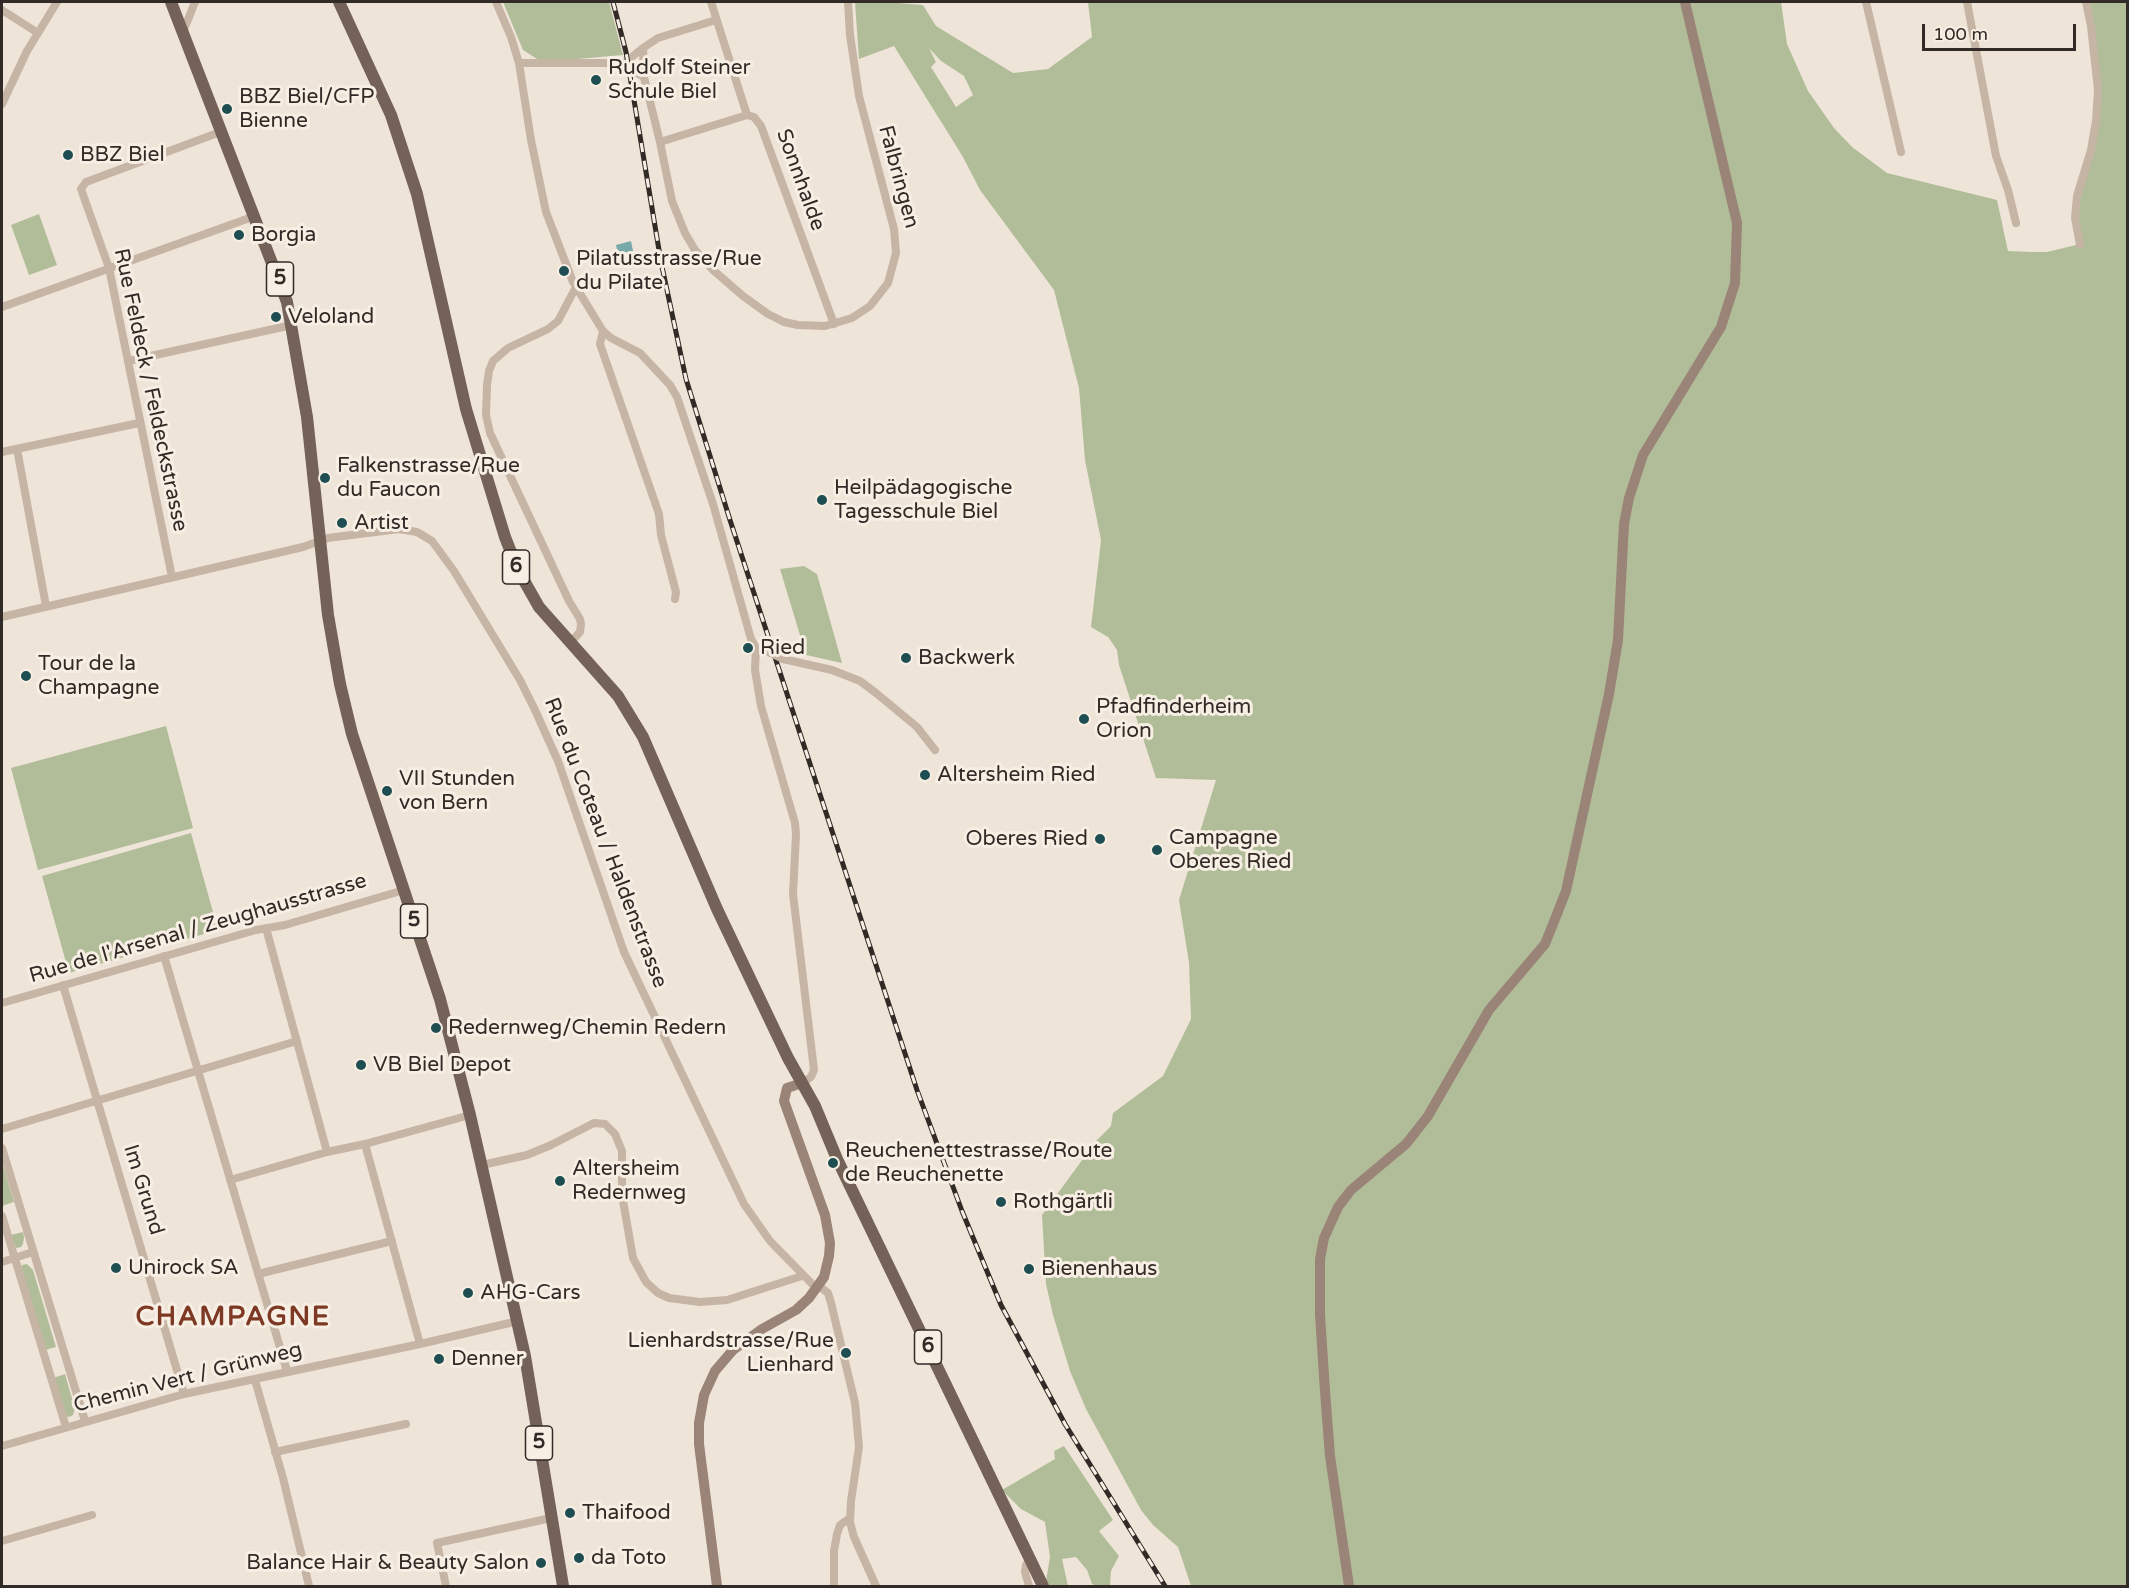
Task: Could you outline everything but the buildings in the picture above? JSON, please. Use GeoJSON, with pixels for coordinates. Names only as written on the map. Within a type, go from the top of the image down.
{"type":"FeatureCollection","features":[{"type":"Feature","properties":{"kind":"main road","name":"5"},"geometry":{"type":"LineString","coordinates":[[171,2],[284,290],[307,417],[329,625],[342,693],[352,734],[440,999],[470,1115],[518,1320],[563,1587]]}},
{"type":"Feature","properties":{"kind":"main road","name":"6"},"geometry":{"type":"LineString","coordinates":[[339,2],[391,115],[417,194],[466,409],[511,555],[531,595],[618,696],[643,737],[717,909],[815,1106],[837,1159],[1043,1587]]}},
{"type":"Feature","properties":{"kind":"street"},"geometry":{"type":"LineString","coordinates":[[2,104],[38,33],[57,2]]}},
{"type":"Feature","properties":{"kind":"street"},"geometry":{"type":"LineString","coordinates":[[183,32],[195,2]]}},
{"type":"Feature","properties":{"kind":"street"},"geometry":{"type":"LineString","coordinates":[[496,2],[519,63],[531,140],[546,212],[576,287],[603,331],[611,338],[640,353],[670,385],[676,397],[713,504],[751,639],[756,648],[755,670],[761,706],[795,823],[793,894],[814,1070],[811,1077],[787,1088],[784,1101],[829,1229],[829,1256],[827,1268],[818,1287],[796,1310],[762,1329],[733,1350],[715,1371],[704,1395],[699,1423],[699,1444],[717,1587]]}},
{"type":"Feature","properties":{"kind":"street","name":"Sonnhalde"},"geometry":{"type":"LineString","coordinates":[[711,2],[747,115],[754,117],[761,126],[834,324]]}},
{"type":"Feature","properties":{"kind":"street","name":"Falbringen"},"geometry":{"type":"LineString","coordinates":[[644,77],[672,201],[690,243],[707,264],[753,304],[784,322],[808,327],[834,324],[858,315],[880,295],[891,273],[896,246],[892,220],[859,96],[850,35],[848,2]]}},
{"type":"Feature","properties":{"kind":"street"},"geometry":{"type":"LineString","coordinates":[[1349,1587],[1330,1456],[1320,1315],[1320,1259],[1324,1238],[1338,1207],[1351,1191],[1406,1144],[1428,1116],[1489,1010],[1545,944],[1566,891],[1609,694],[1618,640],[1624,524],[1629,498],[1643,455],[1721,327],[1735,283],[1737,223],[1685,2]]}},
{"type":"Feature","properties":{"kind":"street"},"geometry":{"type":"LineString","coordinates":[[1866,2],[1900,152]]}},
{"type":"Feature","properties":{"kind":"street"},"geometry":{"type":"LineString","coordinates":[[1967,2],[1996,156],[2016,223]]}},
{"type":"Feature","properties":{"kind":"street"},"geometry":{"type":"LineString","coordinates":[[2080,244],[2075,218],[2077,196],[2095,131],[2098,90],[2086,2]]}},
{"type":"Feature","properties":{"kind":"street"},"geometry":{"type":"LineString","coordinates":[[2,10],[38,33]]}},
{"type":"Feature","properties":{"kind":"street"},"geometry":{"type":"LineString","coordinates":[[623,64],[658,38],[716,20]]}},
{"type":"Feature","properties":{"kind":"street"},"geometry":{"type":"LineString","coordinates":[[643,48],[644,77]]}},
{"type":"Feature","properties":{"kind":"street"},"geometry":{"type":"LineString","coordinates":[[519,63],[623,64],[644,77]]}},
{"type":"Feature","properties":{"kind":"street"},"geometry":{"type":"LineString","coordinates":[[660,142],[747,115]]}},
{"type":"Feature","properties":{"kind":"street","name":"Rue Feldeck / Feldeckstrasse"},"geometry":{"type":"LineString","coordinates":[[172,577],[109,268],[81,192],[82,185],[86,182],[223,131]]}},
{"type":"Feature","properties":{"kind":"street"},"geometry":{"type":"LineString","coordinates":[[2,307],[255,216]]}},
{"type":"Feature","properties":{"kind":"street"},"geometry":{"type":"LineString","coordinates":[[570,643],[580,632],[580,619],[568,601],[490,433],[487,425],[486,405],[489,371],[493,361],[508,348],[548,329],[558,321],[576,287]]}},
{"type":"Feature","properties":{"kind":"street"},"geometry":{"type":"LineString","coordinates":[[128,361],[292,326]]}},
{"type":"Feature","properties":{"kind":"street"},"geometry":{"type":"LineString","coordinates":[[603,331],[600,344],[659,514],[661,535],[676,592],[675,599]]}},
{"type":"Feature","properties":{"kind":"street"},"geometry":{"type":"LineString","coordinates":[[2,452],[139,423]]}},
{"type":"Feature","properties":{"kind":"street"},"geometry":{"type":"LineString","coordinates":[[17,449],[46,606]]}},
{"type":"Feature","properties":{"kind":"street","name":"Rue du Coteau / Haldenstrasse"},"geometry":{"type":"LineString","coordinates":[[2,617],[328,538],[387,530],[409,530],[432,541],[444,555],[520,680],[535,710],[558,761],[624,952],[744,1204],[770,1241],[802,1276],[818,1287]]}},
{"type":"Feature","properties":{"kind":"street"},"geometry":{"type":"LineString","coordinates":[[756,648],[784,659],[832,670],[860,681],[917,727],[935,750]]}},
{"type":"Feature","properties":{"kind":"street","name":"Rue de l'Arsenal / Zeughausstrasse"},"geometry":{"type":"LineString","coordinates":[[2,1003],[404,890]]}},
{"type":"Feature","properties":{"kind":"street"},"geometry":{"type":"LineString","coordinates":[[266,928],[327,1152]]}},
{"type":"Feature","properties":{"kind":"street"},"geometry":{"type":"LineString","coordinates":[[164,956],[287,1371]]}},
{"type":"Feature","properties":{"kind":"street","name":"Im Grund"},"geometry":{"type":"LineString","coordinates":[[63,985],[184,1394]]}},
{"type":"Feature","properties":{"kind":"street"},"geometry":{"type":"LineString","coordinates":[[2,1129],[297,1041]]}},
{"type":"Feature","properties":{"kind":"street"},"geometry":{"type":"LineString","coordinates":[[230,1180],[470,1115]]}},
{"type":"Feature","properties":{"kind":"street"},"geometry":{"type":"LineString","coordinates":[[482,1165],[527,1155],[594,1122],[605,1124],[615,1134],[622,1151],[622,1195],[633,1258],[646,1282],[658,1293],[669,1298],[700,1302],[727,1300],[802,1276]]}},
{"type":"Feature","properties":{"kind":"street"},"geometry":{"type":"LineString","coordinates":[[365,1144],[420,1344]]}},
{"type":"Feature","properties":{"kind":"street"},"geometry":{"type":"LineString","coordinates":[[2,1148],[85,1421]]}},
{"type":"Feature","properties":{"kind":"street"},"geometry":{"type":"LineString","coordinates":[[2,1216],[66,1427]]}},
{"type":"Feature","properties":{"kind":"street"},"geometry":{"type":"LineString","coordinates":[[258,1274],[392,1241]]}},
{"type":"Feature","properties":{"kind":"street"},"geometry":{"type":"LineString","coordinates":[[2,1262],[33,1252]]}},
{"type":"Feature","properties":{"kind":"street"},"geometry":{"type":"LineString","coordinates":[[818,1287],[828,1293],[831,1303],[857,1419],[859,1447],[850,1518],[854,1537],[876,1587]]}},
{"type":"Feature","properties":{"kind":"street","name":"Chemin Vert / Grünweg"},"geometry":{"type":"LineString","coordinates":[[2,1446],[184,1394],[420,1344],[518,1320]]}},
{"type":"Feature","properties":{"kind":"street"},"geometry":{"type":"LineString","coordinates":[[255,1380],[309,1587]]}},
{"type":"Feature","properties":{"kind":"street"},"geometry":{"type":"LineString","coordinates":[[275,1452],[406,1424]]}},
{"type":"Feature","properties":{"kind":"street"},"geometry":{"type":"LineString","coordinates":[[2,1541],[92,1515]]}},
{"type":"Feature","properties":{"kind":"street"},"geometry":{"type":"LineString","coordinates":[[446,1587],[437,1543],[551,1518]]}},
{"type":"Feature","properties":{"kind":"street"},"geometry":{"type":"LineString","coordinates":[[834,1587],[834,1551],[837,1534],[840,1525],[850,1518]]}},
{"type":"Feature","properties":{"kind":"street"},"geometry":{"type":"LineString","coordinates":[[1029,1587],[1025,1572],[1030,1559]]}},
{"type":"Feature","properties":{"kind":"green space"},"geometry":{"type":"Polygon","coordinates":[[[503,2],[609,2],[623,55],[542,62],[523,50],[503,2]]]}},
{"type":"Feature","properties":{"kind":"green space"},"geometry":{"type":"Polygon","coordinates":[[[855,2],[923,5],[936,26],[1013,73],[1048,69],[1092,37],[1088,2],[1781,2],[1787,44],[1808,91],[1834,128],[1852,147],[1887,173],[1997,200],[2008,251],[2047,252],[2080,244],[2075,218],[2091,150],[2098,90],[2086,2],[2127,2],[2127,1586],[1191,1586],[1178,1547],[1153,1525],[1141,1510],[1086,1409],[1070,1371],[1046,1284],[1042,1215],[1096,1141],[1111,1126],[1113,1113],[1163,1076],[1191,1019],[1189,963],[1179,900],[1216,780],[1156,778],[1119,665],[1117,650],[1108,637],[1091,627],[1101,540],[1085,460],[1079,388],[1054,290],[980,190],[963,157],[894,46],[859,59],[855,2]],[[929,48],[936,62],[931,67],[956,107],[973,95],[964,76],[941,61],[929,48]]]}},
{"type":"Feature","properties":{"kind":"green space"},"geometry":{"type":"Polygon","coordinates":[[[39,214],[57,265],[29,275],[11,225],[39,214]]]}},
{"type":"Feature","properties":{"kind":"green space"},"geometry":{"type":"Polygon","coordinates":[[[804,566],[817,574],[842,663],[806,655],[780,569],[804,566]]]}},
{"type":"Feature","properties":{"kind":"green space"},"geometry":{"type":"Polygon","coordinates":[[[166,726],[193,828],[38,870],[11,768],[166,726]]]}},
{"type":"Feature","properties":{"kind":"green space"},"geometry":{"type":"Polygon","coordinates":[[[191,833],[218,930],[69,973],[42,876],[191,833]]]}},
{"type":"Feature","properties":{"kind":"green space"},"geometry":{"type":"Polygon","coordinates":[[[2,1162],[14,1202],[2,1206],[2,1162]]]}},
{"type":"Feature","properties":{"kind":"green space"},"geometry":{"type":"Polygon","coordinates":[[[23,1232],[23,1244],[16,1248],[11,1235],[23,1232]]]}},
{"type":"Feature","properties":{"kind":"green space"},"geometry":{"type":"Polygon","coordinates":[[[27,1264],[33,1270],[56,1347],[45,1350],[21,1268],[22,1265],[27,1264]]]}},
{"type":"Feature","properties":{"kind":"green space"},"geometry":{"type":"Polygon","coordinates":[[[65,1374],[75,1409],[73,1415],[69,1417],[66,1416],[53,1378],[65,1374]]]}},
{"type":"Feature","properties":{"kind":"green space"},"geometry":{"type":"Polygon","coordinates":[[[1064,1446],[1113,1520],[1099,1531],[1119,1556],[1111,1571],[1110,1585],[1092,1584],[1087,1570],[1076,1557],[1062,1559],[1068,1586],[1050,1586],[1046,1581],[1050,1557],[1045,1522],[1021,1509],[1002,1490],[1055,1459],[1054,1451],[1064,1446]]]}},
{"type":"Feature","properties":{"kind":"water"},"geometry":{"type":"Polygon","coordinates":[[[631,241],[633,251],[618,254],[616,245],[631,241]]]}},
{"type":"Feature","properties":{"kind":"railway"},"geometry":{"type":"LineString","coordinates":[[613,2],[626,52],[661,262],[686,379],[917,1090],[962,1211],[1001,1305],[1065,1424],[1165,1586]]}},
{"type":"Feature","properties":{"kind":"place","name":"Rudolf Steiner Schule Biel"},"geometry":{"type":"Point","coordinates":[596,80]}},
{"type":"Feature","properties":{"kind":"place","name":"BBZ Biel/CFP Bienne"},"geometry":{"type":"Point","coordinates":[227,109]}},
{"type":"Feature","properties":{"kind":"place","name":"BBZ Biel"},"geometry":{"type":"Point","coordinates":[68,155]}},
{"type":"Feature","properties":{"kind":"place","name":"Borgia"},"geometry":{"type":"Point","coordinates":[239,235]}},
{"type":"Feature","properties":{"kind":"place","name":"Pilatusstrasse/Rue du Pilate"},"geometry":{"type":"Point","coordinates":[564,271]}},
{"type":"Feature","properties":{"kind":"place","name":"Veloland"},"geometry":{"type":"Point","coordinates":[276,317]}},
{"type":"Feature","properties":{"kind":"place","name":"Falkenstrasse/Rue du Faucon"},"geometry":{"type":"Point","coordinates":[325,478]}},
{"type":"Feature","properties":{"kind":"place","name":"Heilpädagogische Tagesschule Biel"},"geometry":{"type":"Point","coordinates":[822,500]}},
{"type":"Feature","properties":{"kind":"place","name":"Artist"},"geometry":{"type":"Point","coordinates":[342,523]}},
{"type":"Feature","properties":{"kind":"place","name":"Ried"},"geometry":{"type":"Point","coordinates":[748,648]}},
{"type":"Feature","properties":{"kind":"place","name":"Backwerk"},"geometry":{"type":"Point","coordinates":[906,658]}},
{"type":"Feature","properties":{"kind":"place","name":"Tour de la Champagne"},"geometry":{"type":"Point","coordinates":[26,676]}},
{"type":"Feature","properties":{"kind":"place","name":"Pfadfinderheim Orion"},"geometry":{"type":"Point","coordinates":[1084,719]}},
{"type":"Feature","properties":{"kind":"place","name":"Altersheim Ried"},"geometry":{"type":"Point","coordinates":[925,775]}},
{"type":"Feature","properties":{"kind":"place","name":"VII Stunden von Bern"},"geometry":{"type":"Point","coordinates":[387,791]}},
{"type":"Feature","properties":{"kind":"place","name":"Oberes Ried"},"geometry":{"type":"Point","coordinates":[1100,839]}},
{"type":"Feature","properties":{"kind":"place","name":"Campagne Oberes Ried"},"geometry":{"type":"Point","coordinates":[1157,850]}},
{"type":"Feature","properties":{"kind":"place","name":"Redernweg/Chemin Redern"},"geometry":{"type":"Point","coordinates":[436,1028]}},
{"type":"Feature","properties":{"kind":"place","name":"VB Biel Depot"},"geometry":{"type":"Point","coordinates":[361,1065]}},
{"type":"Feature","properties":{"kind":"place","name":"Reuchenettestrasse/Route de Reuchenette"},"geometry":{"type":"Point","coordinates":[833,1163]}},
{"type":"Feature","properties":{"kind":"place","name":"Altersheim Redernweg"},"geometry":{"type":"Point","coordinates":[560,1181]}},
{"type":"Feature","properties":{"kind":"place","name":"Rothgärtli"},"geometry":{"type":"Point","coordinates":[1001,1202]}},
{"type":"Feature","properties":{"kind":"place","name":"Unirock SA"},"geometry":{"type":"Point","coordinates":[116,1268]}},
{"type":"Feature","properties":{"kind":"place","name":"Bienenhaus"},"geometry":{"type":"Point","coordinates":[1029,1269]}},
{"type":"Feature","properties":{"kind":"place","name":"AHG-Cars"},"geometry":{"type":"Point","coordinates":[468,1293]}},
{"type":"Feature","properties":{"kind":"place","name":"Lienhardstrasse/Rue Lienhard"},"geometry":{"type":"Point","coordinates":[846,1353]}},
{"type":"Feature","properties":{"kind":"place","name":"Denner"},"geometry":{"type":"Point","coordinates":[439,1359]}},
{"type":"Feature","properties":{"kind":"place","name":"Thaifood"},"geometry":{"type":"Point","coordinates":[570,1513]}},
{"type":"Feature","properties":{"kind":"place","name":"da Toto"},"geometry":{"type":"Point","coordinates":[579,1558]}},
{"type":"Feature","properties":{"kind":"place","name":"Balance Hair & Beauty Salon"},"geometry":{"type":"Point","coordinates":[541,1563]}},
{"type":"Feature","properties":{"kind":"district","name":"CHAMPAGNE"},"geometry":{"type":"Point","coordinates":[233,1318]}}]}
